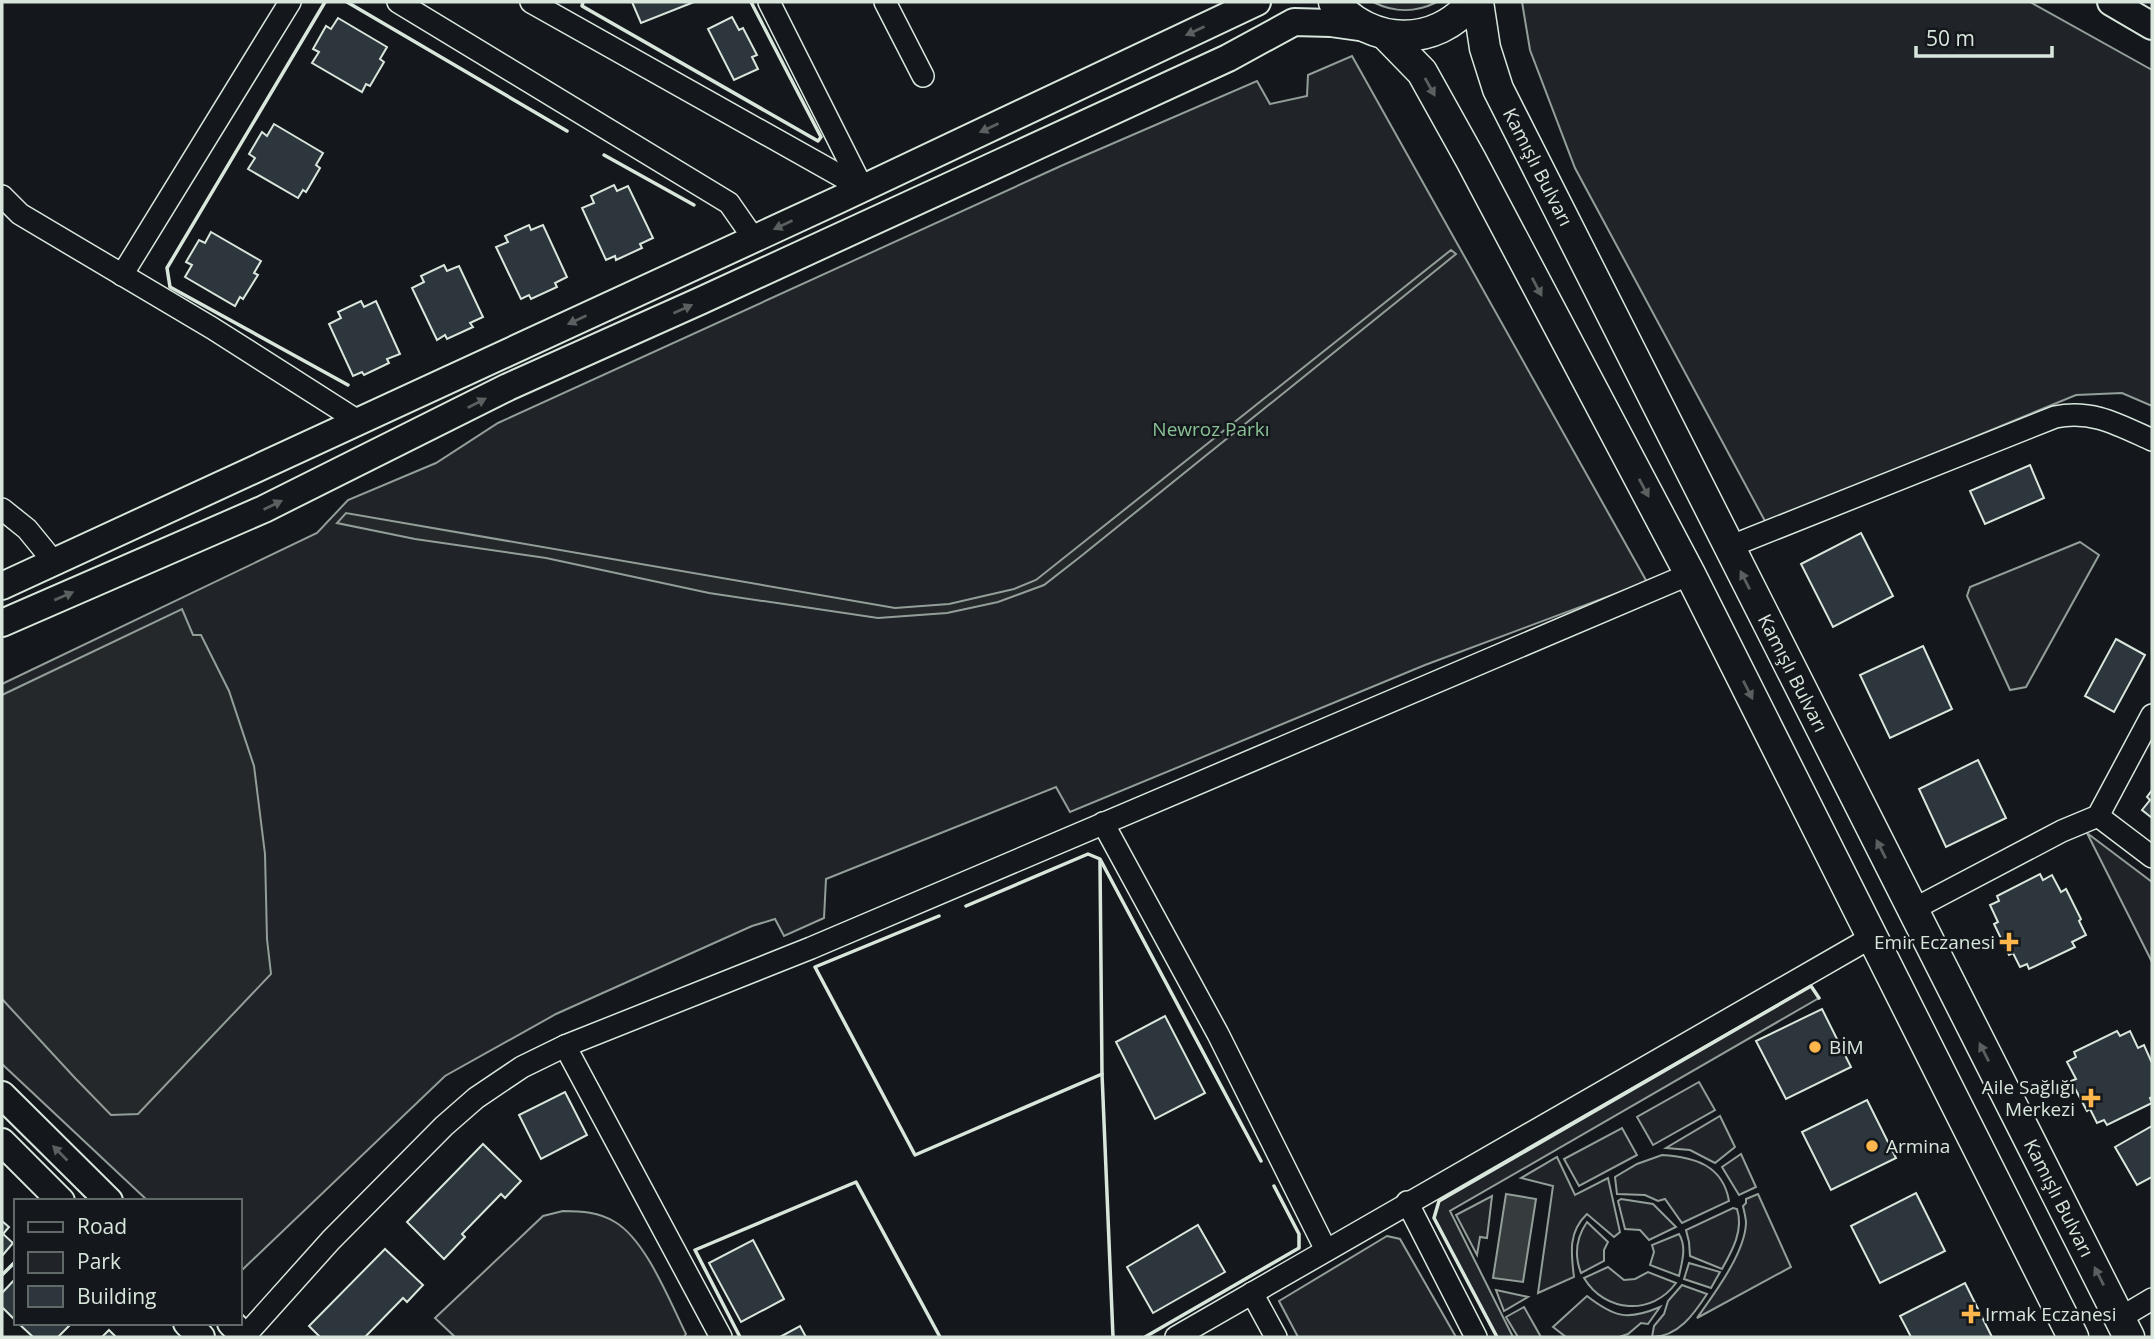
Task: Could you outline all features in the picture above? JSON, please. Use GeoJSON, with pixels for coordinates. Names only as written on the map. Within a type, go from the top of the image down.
{"type":"FeatureCollection","features":[{"type":"Feature","properties":{"kind":"highway"},"geometry":{"type":"LineString","coordinates":[[1334,2],[1349,18],[1376,32],[1422,72],[1471,160],[1690,574],[2066,1332]]}},
{"type":"Feature","properties":{"kind":"highway"},"geometry":{"type":"LineString","coordinates":[[1376,32],[1407,37],[1428,33],[1447,25],[1472,2]]}},
{"type":"Feature","properties":{"kind":"highway","name":"Kamışlı Bulvarı"},"geometry":{"type":"LineString","coordinates":[[1478,2],[1485,48],[1498,89],[2124,1327]]}},
{"type":"Feature","properties":{"kind":"main road"},"geometry":{"type":"LineString","coordinates":[[2,586],[754,239],[1256,2]]}},
{"type":"Feature","properties":{"kind":"main road"},"geometry":{"type":"LineString","coordinates":[[2111,2],[2152,26]]}},
{"type":"Feature","properties":{"kind":"main road"},"geometry":{"type":"LineString","coordinates":[[2,623],[264,509],[508,387],[1228,58],[1294,22],[1331,23],[1376,32]]}},
{"type":"Feature","properties":{"kind":"main road"},"geometry":{"type":"LineString","coordinates":[[2,1095],[107,1199]]}},
{"type":"Feature","properties":{"kind":"main road"},"geometry":{"type":"LineString","coordinates":[[2,1142],[59,1199]]}},
{"type":"Feature","properties":{"kind":"street"},"geometry":{"type":"LineString","coordinates":[[122,275],[290,2]]}},
{"type":"Feature","properties":{"kind":"street"},"geometry":{"type":"LineString","coordinates":[[398,2],[729,203],[754,239]]}},
{"type":"Feature","properties":{"kind":"street"},"geometry":{"type":"LineString","coordinates":[[531,2],[862,188]]}},
{"type":"Feature","properties":{"kind":"street"},"geometry":{"type":"LineString","coordinates":[[769,2],[862,188]]}},
{"type":"Feature","properties":{"kind":"street"},"geometry":{"type":"LineString","coordinates":[[886,2],[923,76]]}},
{"type":"Feature","properties":{"kind":"street"},"geometry":{"type":"LineString","coordinates":[[2,196],[20,214],[212,328],[358,421]]}},
{"type":"Feature","properties":{"kind":"street"},"geometry":{"type":"LineString","coordinates":[[1729,547],[2055,417],[2072,413],[2093,416],[2152,440]]}},
{"type":"Feature","properties":{"kind":"street"},"geometry":{"type":"LineString","coordinates":[[2,509],[27,529],[54,562]]}},
{"type":"Feature","properties":{"kind":"street"},"geometry":{"type":"LineString","coordinates":[[245,1337],[331,1240],[444,1126],[476,1098],[510,1075],[565,1046],[811,948],[1690,574]]}},
{"type":"Feature","properties":{"kind":"street"},"geometry":{"type":"LineString","coordinates":[[1912,910],[2062,831],[2098,816],[2152,715]]}},
{"type":"Feature","properties":{"kind":"street"},"geometry":{"type":"LineString","coordinates":[[2098,816],[2152,858]]}},
{"type":"Feature","properties":{"kind":"street"},"geometry":{"type":"LineString","coordinates":[[1103,822],[1218,1034],[1326,1250]]}},
{"type":"Feature","properties":{"kind":"street"},"geometry":{"type":"LineString","coordinates":[[1176,1337],[1872,937]]}},
{"type":"Feature","properties":{"kind":"street"},"geometry":{"type":"LineString","coordinates":[[565,1046],[721,1337]]}},
{"type":"Feature","properties":{"kind":"street"},"geometry":{"type":"LineString","coordinates":[[1408,1202],[1476,1337]]}},
{"type":"Feature","properties":{"kind":"street"},"geometry":{"type":"LineString","coordinates":[[1252,1293],[1276,1337]]}},
{"type":"Feature","properties":{"kind":"street"},"geometry":{"type":"LineString","coordinates":[[2124,1327],[2152,1299]]}},
{"type":"Feature","properties":{"kind":"green space"},"geometry":{"type":"Polygon","coordinates":[[[1373,2],[1437,2],[1405,10],[1373,2]]]}},
{"type":"Feature","properties":{"kind":"green space"},"geometry":{"type":"Polygon","coordinates":[[[1522,2],[2030,2],[2152,70],[2152,406],[2122,393],[2076,395],[1766,523],[1575,168],[1530,50],[1522,2]]]}},
{"type":"Feature","properties":{"kind":"green space","name":"Newroz Parkı"},"geometry":{"type":"Polygon","coordinates":[[[1352,56],[1647,582],[1425,665],[1070,812],[1056,787],[826,879],[824,918],[784,936],[775,919],[752,926],[556,1014],[445,1076],[242,1270],[242,1199],[146,1199],[2,1064],[2,684],[317,533],[348,500],[436,463],[498,423],[1063,165],[1257,81],[1270,104],[1307,96],[1308,75],[1352,56]]]}},
{"type":"Feature","properties":{"kind":"green space"},"geometry":{"type":"Polygon","coordinates":[[[2080,542],[2099,555],[2026,687],[2010,690],[1967,596],[1970,587],[2080,542]]]}},
{"type":"Feature","properties":{"kind":"green space"},"geometry":{"type":"Polygon","coordinates":[[[2087,833],[2152,882],[2152,962],[2087,833]]]}},
{"type":"Feature","properties":{"kind":"green space"},"geometry":{"type":"Polygon","coordinates":[[[1811,986],[1819,998],[1450,1211],[1513,1337],[1497,1337],[1434,1218],[1439,1201],[1811,986]]]}},
{"type":"Feature","properties":{"kind":"green space"},"geometry":{"type":"Polygon","coordinates":[[[1699,1082],[1715,1110],[1653,1145],[1637,1117],[1699,1082]]]}},
{"type":"Feature","properties":{"kind":"green space"},"geometry":{"type":"Polygon","coordinates":[[[1720,1116],[1735,1147],[1715,1163],[1690,1150],[1666,1148],[1720,1116]]]}},
{"type":"Feature","properties":{"kind":"green space"},"geometry":{"type":"Polygon","coordinates":[[[1622,1128],[1637,1155],[1579,1186],[1564,1159],[1622,1128]]]}},
{"type":"Feature","properties":{"kind":"green space"},"geometry":{"type":"Polygon","coordinates":[[[1741,1154],[1756,1187],[1739,1195],[1722,1167],[1741,1154]]]}},
{"type":"Feature","properties":{"kind":"green space"},"geometry":{"type":"Polygon","coordinates":[[[1662,1155],[1696,1161],[1714,1171],[1726,1189],[1729,1201],[1682,1223],[1665,1199],[1658,1201],[1645,1195],[1617,1194],[1615,1177],[1637,1164],[1662,1155]]]}},
{"type":"Feature","properties":{"kind":"green space"},"geometry":{"type":"Polygon","coordinates":[[[1557,1157],[1575,1195],[1608,1178],[1620,1232],[1614,1237],[1587,1214],[1577,1228],[1572,1243],[1574,1277],[1538,1293],[1553,1186],[1521,1178],[1557,1157]]]}},
{"type":"Feature","properties":{"kind":"green space"},"geometry":{"type":"Polygon","coordinates":[[[1758,1194],[1791,1267],[1697,1318],[1735,1260],[1744,1235],[1746,1223],[1743,1206],[1746,1199],[1758,1194]]]}},
{"type":"Feature","properties":{"kind":"green space"},"geometry":{"type":"Polygon","coordinates":[[[1492,1196],[1487,1238],[1480,1237],[1477,1255],[1456,1215],[1492,1196]]]}},
{"type":"Feature","properties":{"kind":"green space"},"geometry":{"type":"Polygon","coordinates":[[[1621,1199],[1653,1204],[1676,1227],[1649,1240],[1640,1230],[1625,1229],[1618,1201],[1621,1199]]]}},
{"type":"Feature","properties":{"kind":"green space"},"geometry":{"type":"Polygon","coordinates":[[[1733,1208],[1737,1209],[1739,1217],[1738,1232],[1722,1269],[1690,1256],[1686,1230],[1733,1208]]]}},
{"type":"Feature","properties":{"kind":"green space"},"geometry":{"type":"Polygon","coordinates":[[[563,1211],[603,1216],[626,1231],[656,1273],[686,1334],[684,1337],[455,1337],[435,1318],[543,1216],[563,1211]]]}},
{"type":"Feature","properties":{"kind":"green space"},"geometry":{"type":"Polygon","coordinates":[[[1587,1222],[1608,1242],[1604,1250],[1604,1261],[1581,1273],[1577,1247],[1587,1222]]]}},
{"type":"Feature","properties":{"kind":"green space"},"geometry":{"type":"Polygon","coordinates":[[[1679,1234],[1683,1249],[1679,1276],[1650,1265],[1654,1252],[1652,1245],[1679,1234]]]}},
{"type":"Feature","properties":{"kind":"green space"},"geometry":{"type":"Polygon","coordinates":[[[1387,1236],[1400,1239],[1456,1337],[1298,1337],[1279,1301],[1387,1236]]]}},
{"type":"Feature","properties":{"kind":"green space"},"geometry":{"type":"Polygon","coordinates":[[[1689,1263],[1720,1272],[1711,1288],[1684,1279],[1689,1263]]]}},
{"type":"Feature","properties":{"kind":"green space"},"geometry":{"type":"Polygon","coordinates":[[[1608,1267],[1624,1280],[1635,1279],[1648,1272],[1676,1283],[1666,1294],[1654,1301],[1642,1305],[1616,1304],[1593,1290],[1584,1278],[1608,1267]]]}},
{"type":"Feature","properties":{"kind":"green space"},"geometry":{"type":"Polygon","coordinates":[[[1682,1285],[1707,1294],[1691,1316],[1677,1329],[1652,1337],[1654,1326],[1664,1314],[1668,1301],[1682,1285]]]}},
{"type":"Feature","properties":{"kind":"green space"},"geometry":{"type":"Polygon","coordinates":[[[1496,1290],[1528,1297],[1504,1311],[1496,1290]]]}},
{"type":"Feature","properties":{"kind":"green space"},"geometry":{"type":"Polygon","coordinates":[[[1587,1296],[1605,1309],[1621,1315],[1638,1314],[1660,1307],[1648,1324],[1641,1323],[1628,1334],[1619,1337],[1566,1337],[1553,1327],[1587,1296]]]}},
{"type":"Feature","properties":{"kind":"green space"},"geometry":{"type":"Polygon","coordinates":[[[1524,1307],[1541,1337],[1518,1337],[1506,1317],[1524,1307]]]}},
{"type":"Feature","properties":{"kind":"shaded area"},"geometry":{"type":"Polygon","coordinates":[[[1451,250],[1456,254],[1044,585],[998,602],[947,613],[878,618],[709,593],[546,558],[415,539],[337,523],[346,513],[895,608],[949,604],[1014,589],[1036,580],[1451,250]]]}},
{"type":"Feature","properties":{"kind":"shaded area"},"geometry":{"type":"Polygon","coordinates":[[[182,609],[193,635],[201,635],[229,691],[254,766],[265,854],[267,939],[271,974],[138,1114],[111,1115],[2,999],[2,695],[182,609]]]}},
{"type":"Feature","properties":{"kind":"shaded area"},"geometry":{"type":"Polygon","coordinates":[[[1506,1194],[1536,1199],[1523,1282],[1493,1278],[1506,1194]]]}},
{"type":"Feature","properties":{"kind":"building"},"geometry":{"type":"Polygon","coordinates":[[[632,2],[694,2],[641,23],[632,2]]]}},
{"type":"Feature","properties":{"kind":"building"},"geometry":{"type":"Polygon","coordinates":[[[732,17],[739,30],[743,28],[757,55],[752,57],[758,69],[734,80],[708,29],[732,17]]]}},
{"type":"Feature","properties":{"kind":"building"},"geometry":{"type":"Polygon","coordinates":[[[338,18],[387,47],[380,59],[384,62],[370,86],[366,84],[362,92],[312,63],[319,52],[313,49],[326,26],[331,29],[338,18]]]}},
{"type":"Feature","properties":{"kind":"building"},"geometry":{"type":"Polygon","coordinates":[[[274,124],[323,153],[316,165],[320,168],[306,192],[303,190],[298,198],[248,169],[255,158],[249,154],[262,132],[267,136],[274,124]]]}},
{"type":"Feature","properties":{"kind":"building"},"geometry":{"type":"Polygon","coordinates":[[[614,185],[617,191],[628,186],[653,238],[640,244],[642,248],[616,260],[615,256],[606,260],[582,208],[594,203],[591,196],[614,185]]]}},
{"type":"Feature","properties":{"kind":"building"},"geometry":{"type":"Polygon","coordinates":[[[529,225],[531,230],[543,225],[567,277],[555,283],[557,287],[531,299],[529,295],[521,299],[496,247],[508,242],[505,236],[529,225]]]}},
{"type":"Feature","properties":{"kind":"building"},"geometry":{"type":"Polygon","coordinates":[[[211,232],[261,261],[254,273],[258,275],[243,299],[240,297],[235,306],[185,277],[192,265],[186,262],[199,240],[205,243],[211,232]]]}},
{"type":"Feature","properties":{"kind":"building"},"geometry":{"type":"Polygon","coordinates":[[[444,265],[447,271],[459,266],[483,317],[470,323],[473,327],[447,339],[445,335],[437,340],[412,288],[424,282],[421,276],[444,265]]]}},
{"type":"Feature","properties":{"kind":"building"},"geometry":{"type":"Polygon","coordinates":[[[361,301],[364,307],[376,301],[400,354],[387,359],[389,363],[364,375],[362,372],[353,376],[329,324],[341,318],[338,312],[361,301]]]}},
{"type":"Feature","properties":{"kind":"building"},"geometry":{"type":"Polygon","coordinates":[[[2030,465],[2044,498],[1985,524],[1970,491],[2030,465]]]}},
{"type":"Feature","properties":{"kind":"building"},"geometry":{"type":"Polygon","coordinates":[[[1861,533],[1893,596],[1833,627],[1801,564],[1861,533]]]}},
{"type":"Feature","properties":{"kind":"building"},"geometry":{"type":"Polygon","coordinates":[[[2116,639],[2145,655],[2114,712],[2085,696],[2116,639]]]}},
{"type":"Feature","properties":{"kind":"building"},"geometry":{"type":"Polygon","coordinates":[[[1923,646],[1952,709],[1890,738],[1860,675],[1923,646]]]}},
{"type":"Feature","properties":{"kind":"building"},"geometry":{"type":"Polygon","coordinates":[[[1978,760],[2006,818],[1946,847],[1919,789],[1978,760]]]}},
{"type":"Feature","properties":{"kind":"building"},"geometry":{"type":"Polygon","coordinates":[[[2152,790],[2152,818],[2142,810],[2150,800],[2147,797],[2152,790]]]}},
{"type":"Feature","properties":{"kind":"building"},"geometry":{"type":"Polygon","coordinates":[[[2040,874],[2043,880],[2052,875],[2061,892],[2066,889],[2086,935],[2072,942],[2075,947],[2029,969],[2027,964],[2020,967],[2013,953],[2009,955],[1994,924],[1998,922],[1990,905],[1999,901],[1997,896],[2040,874]]]}},
{"type":"Feature","properties":{"kind":"building"},"geometry":{"type":"Polygon","coordinates":[[[1822,1009],[1851,1067],[1786,1099],[1756,1041],[1822,1009]]]}},
{"type":"Feature","properties":{"kind":"building"},"geometry":{"type":"Polygon","coordinates":[[[1165,1016],[1205,1093],[1155,1119],[1116,1042],[1165,1016]]]}},
{"type":"Feature","properties":{"kind":"building"},"geometry":{"type":"Polygon","coordinates":[[[2117,1031],[2120,1036],[2130,1031],[2138,1048],[2144,1045],[2152,1063],[2152,1103],[2107,1125],[2104,1120],[2097,1123],[2090,1109],[2087,1111],[2071,1081],[2076,1079],[2067,1062],[2076,1057],[2074,1052],[2117,1031]]]}},
{"type":"Feature","properties":{"kind":"building"},"geometry":{"type":"Polygon","coordinates":[[[565,1092],[587,1135],[541,1159],[519,1115],[565,1092]]]}},
{"type":"Feature","properties":{"kind":"building"},"geometry":{"type":"Polygon","coordinates":[[[1867,1100],[1896,1158],[1831,1190],[1802,1132],[1867,1100]]]}},
{"type":"Feature","properties":{"kind":"building"},"geometry":{"type":"Polygon","coordinates":[[[2152,1126],[2152,1177],[2137,1185],[2115,1147],[2152,1126]]]}},
{"type":"Feature","properties":{"kind":"building"},"geometry":{"type":"Polygon","coordinates":[[[483,1144],[521,1181],[505,1198],[501,1194],[462,1234],[465,1237],[444,1259],[407,1222],[483,1144]]]}},
{"type":"Feature","properties":{"kind":"building"},"geometry":{"type":"Polygon","coordinates":[[[1916,1193],[1945,1251],[1880,1283],[1851,1226],[1916,1193]]]}},
{"type":"Feature","properties":{"kind":"building"},"geometry":{"type":"Polygon","coordinates":[[[2,1221],[9,1227],[3,1234],[13,1243],[2,1256],[2,1221]]]}},
{"type":"Feature","properties":{"kind":"building"},"geometry":{"type":"Polygon","coordinates":[[[1198,1225],[1225,1272],[1153,1313],[1127,1267],[1198,1225]]]}},
{"type":"Feature","properties":{"kind":"building"},"geometry":{"type":"Polygon","coordinates":[[[753,1240],[784,1299],[741,1322],[709,1263],[753,1240]]]}},
{"type":"Feature","properties":{"kind":"building"},"geometry":{"type":"Polygon","coordinates":[[[385,1249],[423,1285],[407,1302],[403,1298],[365,1337],[320,1337],[309,1326],[385,1249]]]}},
{"type":"Feature","properties":{"kind":"building"},"geometry":{"type":"Polygon","coordinates":[[[14,1280],[14,1319],[2,1307],[2,1293],[14,1280]]]}},
{"type":"Feature","properties":{"kind":"building"},"geometry":{"type":"Polygon","coordinates":[[[1965,1283],[1992,1337],[1911,1337],[1900,1316],[1965,1283]]]}},
{"type":"Feature","properties":{"kind":"building"},"geometry":{"type":"Polygon","coordinates":[[[20,1325],[70,1325],[58,1337],[33,1337],[20,1325]]]}},
{"type":"Feature","properties":{"kind":"building"},"geometry":{"type":"Polygon","coordinates":[[[800,1326],[806,1337],[780,1337],[800,1326]]]}},
{"type":"Feature","properties":{"kind":"building"},"geometry":{"type":"Polygon","coordinates":[[[109,1330],[116,1337],[102,1337],[109,1330]]]}},
{"type":"Feature","properties":{"kind":"wall"},"geometry":{"type":"LineString","coordinates":[[325,2],[167,268],[170,287],[348,385]]}},
{"type":"Feature","properties":{"kind":"wall"},"geometry":{"type":"LineString","coordinates":[[347,2],[567,131]]}},
{"type":"Feature","properties":{"kind":"wall"},"geometry":{"type":"LineString","coordinates":[[583,2],[582,6],[818,141],[821,137],[751,2]]}},
{"type":"Feature","properties":{"kind":"wall"},"geometry":{"type":"LineString","coordinates":[[604,155],[694,205]]}},
{"type":"Feature","properties":{"kind":"wall"},"geometry":{"type":"LineString","coordinates":[[966,906],[1088,854],[1100,859],[1261,1161]]}},
{"type":"Feature","properties":{"kind":"wall"},"geometry":{"type":"LineString","coordinates":[[1100,861],[1102,1074],[1113,1337]]}},
{"type":"Feature","properties":{"kind":"wall"},"geometry":{"type":"LineString","coordinates":[[939,916],[815,967],[915,1155],[1102,1074]]}},
{"type":"Feature","properties":{"kind":"wall"},"geometry":{"type":"LineString","coordinates":[[1497,1337],[1434,1218],[1439,1201],[1811,986],[1819,998]]}},
{"type":"Feature","properties":{"kind":"wall"},"geometry":{"type":"LineString","coordinates":[[740,1337],[695,1250],[856,1182],[940,1337]]}},
{"type":"Feature","properties":{"kind":"wall"},"geometry":{"type":"LineString","coordinates":[[1145,1337],[1299,1248],[1299,1234],[1274,1186]]}},
{"type":"Feature","properties":{"kind":"wall"},"geometry":{"type":"LineString","coordinates":[[2,1275],[14,1263]]}},
{"type":"Feature","properties":{"kind":"place","name":"Emir Eczanesi"},"geometry":{"type":"Point","coordinates":[2009,942]}},
{"type":"Feature","properties":{"kind":"place","name":"BİM"},"geometry":{"type":"Point","coordinates":[1815,1047]}},
{"type":"Feature","properties":{"kind":"place","name":"Aile Sağlığı Merkezi"},"geometry":{"type":"Point","coordinates":[2091,1098]}},
{"type":"Feature","properties":{"kind":"place","name":"Armina"},"geometry":{"type":"Point","coordinates":[1872,1146]}},
{"type":"Feature","properties":{"kind":"place","name":"Irmak Eczanesi"},"geometry":{"type":"Point","coordinates":[1971,1314]}}]}
